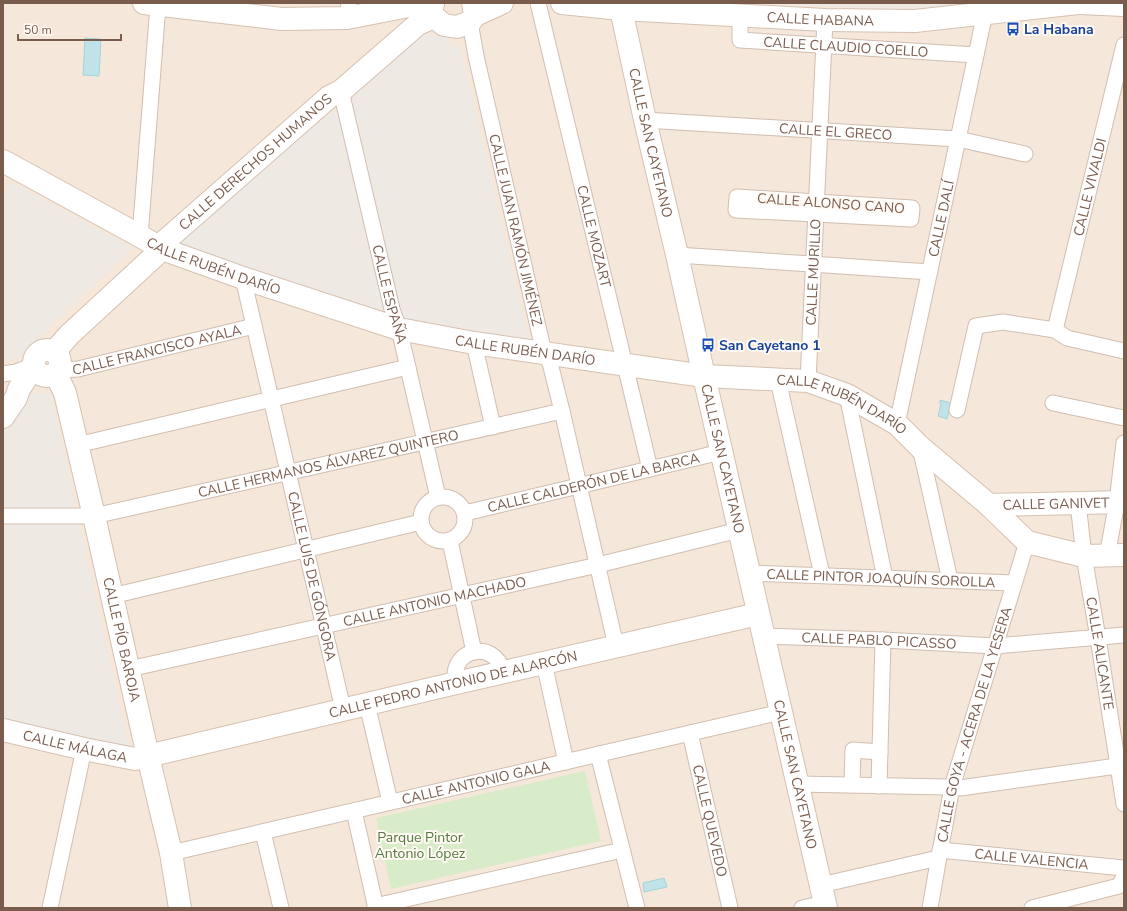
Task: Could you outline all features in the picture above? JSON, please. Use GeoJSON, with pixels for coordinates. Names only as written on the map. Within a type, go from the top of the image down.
{"type":"FeatureCollection","features":[{"type":"Feature","properties":{"kind":"street"},"geometry":{"type":"LineString","coordinates":[[140,236],[151,4],[282,19],[348,10],[430,8],[444,25],[457,27],[473,13],[502,3]]}},
{"type":"Feature","properties":{"kind":"street","name":"CALLE MOZART"},"geometry":{"type":"LineString","coordinates":[[538,3],[650,469]]}},
{"type":"Feature","properties":{"kind":"street","name":"CALLE HABANA"},"geometry":{"type":"LineString","coordinates":[[562,3],[621,9],[730,11],[825,20],[915,21],[975,11],[1072,3],[1124,5]]}},
{"type":"Feature","properties":{"kind":"street","name":"CALLE DERECHOS HUMANOS"},"geometry":{"type":"LineString","coordinates":[[3,417],[10,395],[19,389],[28,374],[46,368],[69,335],[162,249],[165,241],[329,97],[341,90],[418,24],[430,8]]}},
{"type":"Feature","properties":{"kind":"street","name":"CALLE SAN CAYETANO"},"geometry":{"type":"LineString","coordinates":[[621,9],[645,120],[824,899]]}},
{"type":"Feature","properties":{"kind":"street","name":"CALLE CLAUDIO COELLO"},"geometry":{"type":"LineString","coordinates":[[730,11],[740,40],[976,55]]}},
{"type":"Feature","properties":{"kind":"street","name":"CALLE DALÍ"},"geometry":{"type":"LineString","coordinates":[[897,424],[976,55],[975,11]]}},
{"type":"Feature","properties":{"kind":"street","name":"CALLE JUAN RAMÓN JIMÉNEZ"},"geometry":{"type":"LineString","coordinates":[[473,13],[476,56],[544,353],[550,363],[562,411],[616,646]]}},
{"type":"Feature","properties":{"kind":"street","name":"CALLE MURILLO"},"geometry":{"type":"LineString","coordinates":[[808,381],[825,20]]}},
{"type":"Feature","properties":{"kind":"street","name":"CALLE VIVALDI"},"geometry":{"type":"LineString","coordinates":[[1055,330],[1124,45]]}},
{"type":"Feature","properties":{"kind":"street","name":"CALLE ESPAÑA"},"geometry":{"type":"LineString","coordinates":[[341,90],[392,310],[399,329],[438,497]]}},
{"type":"Feature","properties":{"kind":"street","name":"CALLE EL GRECO"},"geometry":{"type":"LineString","coordinates":[[645,120],[958,139],[1025,154]]}},
{"type":"Feature","properties":{"kind":"street","name":"CALLE RUBÉN DARÍO"},"geometry":{"type":"LineString","coordinates":[[5,166],[140,236],[162,249],[243,278],[399,329],[474,344],[704,376],[808,381],[847,395],[897,424],[920,447],[989,505],[1026,542]]}},
{"type":"Feature","properties":{"kind":"street","name":"CALLE ALONSO CANO"},"geometry":{"type":"LineString","coordinates":[[816,208],[912,208],[911,219],[816,208]]}},
{"type":"Feature","properties":{"kind":"street"},"geometry":{"type":"LineString","coordinates":[[677,255],[930,272]]}},
{"type":"Feature","properties":{"kind":"street","name":"CALLE LUIS DE GÓNGORA"},"geometry":{"type":"LineString","coordinates":[[243,278],[343,709]]}},
{"type":"Feature","properties":{"kind":"street"},"geometry":{"type":"LineString","coordinates":[[957,410],[976,326],[1003,322],[1055,330],[1067,338],[1124,351]]}},
{"type":"Feature","properties":{"kind":"street","name":"CALLE FRANCISCO AYALA"},"geometry":{"type":"LineString","coordinates":[[46,368],[78,369],[254,326]]}},
{"type":"Feature","properties":{"kind":"street"},"geometry":{"type":"LineString","coordinates":[[474,344],[493,427]]}},
{"type":"Feature","properties":{"kind":"street"},"geometry":{"type":"LineString","coordinates":[[77,445],[408,367]]}},
{"type":"Feature","properties":{"kind":"street"},"geometry":{"type":"LineString","coordinates":[[3,374],[46,368]]}},
{"type":"Feature","properties":{"kind":"street","name":"CALLE PÍO BAROJA"},"geometry":{"type":"LineString","coordinates":[[46,368],[65,393],[171,853],[180,908]]}},
{"type":"Feature","properties":{"kind":"street"},"geometry":{"type":"LineString","coordinates":[[778,380],[822,576]]}},
{"type":"Feature","properties":{"kind":"street"},"geometry":{"type":"LineString","coordinates":[[847,395],[885,578]]}},
{"type":"Feature","properties":{"kind":"street"},"geometry":{"type":"LineString","coordinates":[[1053,403],[1124,418]]}},
{"type":"Feature","properties":{"kind":"street","name":"CALLE HERMANOS ÁLVAREZ QUINTERO"},"geometry":{"type":"LineString","coordinates":[[3,516],[94,516],[562,411]]}},
{"type":"Feature","properties":{"kind":"street"},"geometry":{"type":"LineString","coordinates":[[1026,542],[1084,556],[1116,556],[1124,443]]}},
{"type":"Feature","properties":{"kind":"street"},"geometry":{"type":"LineString","coordinates":[[920,447],[950,580]]}},
{"type":"Feature","properties":{"kind":"street","name":"CALLE CALDERÓN DE LA BARCA"},"geometry":{"type":"LineString","coordinates":[[465,513],[721,452]]}},
{"type":"Feature","properties":{"kind":"street"},"geometry":{"type":"LineString","coordinates":[[438,497],[452,498],[458,502],[465,513],[466,520],[461,533],[450,541],[442,542],[434,540],[428,536],[423,529],[421,516],[423,509],[432,500],[438,497]]}},
{"type":"Feature","properties":{"kind":"street","name":"CALLE GANIVET"},"geometry":{"type":"LineString","coordinates":[[989,505],[1120,502]]}},
{"type":"Feature","properties":{"kind":"street","name":"CALLE ALICANTE"},"geometry":{"type":"LineString","coordinates":[[1078,503],[1084,556],[1121,765],[1124,804]]}},
{"type":"Feature","properties":{"kind":"street"},"geometry":{"type":"LineString","coordinates":[[112,596],[421,522]]}},
{"type":"Feature","properties":{"kind":"street","name":"CALLE ANTONIO MACHADO"},"geometry":{"type":"LineString","coordinates":[[129,669],[598,565],[739,530]]}},
{"type":"Feature","properties":{"kind":"street"},"geometry":{"type":"LineString","coordinates":[[450,541],[474,652]]}},
{"type":"Feature","properties":{"kind":"street","name":"CALLE GOYA - ACERA DE LA YESERA"},"geometry":{"type":"LineString","coordinates":[[930,908],[952,787],[1026,542]]}},
{"type":"Feature","properties":{"kind":"street","name":"CALLE PINTOR JOAQUÍN SOROLLA"},"geometry":{"type":"LineString","coordinates":[[749,572],[1014,583]]}},
{"type":"Feature","properties":{"kind":"street","name":"CALLE PEDRO ANTONIO DE ALARCÓN"},"geometry":{"type":"LineString","coordinates":[[148,756],[343,709],[758,614]]}},
{"type":"Feature","properties":{"kind":"street"},"geometry":{"type":"LineString","coordinates":[[995,646],[1124,635]]}},
{"type":"Feature","properties":{"kind":"street","name":"CALLE PABLO PICASSO"},"geometry":{"type":"LineString","coordinates":[[764,636],[995,646]]}},
{"type":"Feature","properties":{"kind":"street"},"geometry":{"type":"LineString","coordinates":[[879,786],[883,640]]}},
{"type":"Feature","properties":{"kind":"street"},"geometry":{"type":"LineString","coordinates":[[456,683],[454,674],[457,665],[463,657],[474,652],[485,652],[495,657],[503,672]]}},
{"type":"Feature","properties":{"kind":"street"},"geometry":{"type":"LineString","coordinates":[[544,663],[566,762]]}},
{"type":"Feature","properties":{"kind":"street"},"geometry":{"type":"LineString","coordinates":[[367,704],[390,802]]}},
{"type":"Feature","properties":{"kind":"street","name":"CALLE ANTONIO GALA"},"geometry":{"type":"LineString","coordinates":[[171,853],[781,712]]}},
{"type":"Feature","properties":{"kind":"street","name":"CALLE MÁLAGA"},"geometry":{"type":"LineString","coordinates":[[3,730],[135,759],[148,756]]}},
{"type":"Feature","properties":{"kind":"street","name":"CALLE QUEVEDO"},"geometry":{"type":"LineString","coordinates":[[690,733],[730,908]]}},
{"type":"Feature","properties":{"kind":"street"},"geometry":{"type":"LineString","coordinates":[[50,908],[84,749]]}},
{"type":"Feature","properties":{"kind":"street"},"geometry":{"type":"LineString","coordinates":[[852,785],[853,750],[880,752]]}},
{"type":"Feature","properties":{"kind":"street"},"geometry":{"type":"LineString","coordinates":[[598,754],[637,908]]}},
{"type":"Feature","properties":{"kind":"street"},"geometry":{"type":"LineString","coordinates":[[798,784],[960,788],[1121,765]]}},
{"type":"Feature","properties":{"kind":"street"},"geometry":{"type":"LineString","coordinates":[[354,811],[375,907],[622,850]]}},
{"type":"Feature","properties":{"kind":"street"},"geometry":{"type":"LineString","coordinates":[[263,832],[281,908]]}},
{"type":"Feature","properties":{"kind":"street","name":"CALLE VALENCIA"},"geometry":{"type":"LineString","coordinates":[[802,908],[939,854],[1124,868]]}},
{"type":"Feature","properties":{"kind":"street"},"geometry":{"type":"LineString","coordinates":[[1032,908],[1120,886],[1124,877]]}},
{"type":"Feature","properties":{"kind":"shaded area"},"geometry":{"type":"Polygon","coordinates":[[[3,3],[1124,3],[1124,908],[3,908],[3,3]]]}},
{"type":"Feature","properties":{"kind":"shaded area"},"geometry":{"type":"Polygon","coordinates":[[[735,3],[979,3],[914,10],[735,3]]]}},
{"type":"Feature","properties":{"kind":"shaded area"},"geometry":{"type":"Polygon","coordinates":[[[422,34],[443,36],[457,46],[462,55],[529,341],[405,320],[258,272],[179,244],[182,236],[311,122],[328,115],[422,34]]]}},
{"type":"Feature","properties":{"kind":"shaded area"},"geometry":{"type":"Polygon","coordinates":[[[11,182],[133,248],[14,361],[3,360],[3,203],[4,194],[11,182]]]}},
{"type":"Feature","properties":{"kind":"shaded area"},"geometry":{"type":"Polygon","coordinates":[[[34,393],[51,394],[129,749],[3,721],[3,401],[34,393]]]}},
{"type":"Feature","properties":{"kind":"green space","name":"Parque Pintor Antonio López"},"geometry":{"type":"Polygon","coordinates":[[[585,771],[601,841],[391,889],[376,818],[585,771]]]}},
{"type":"Feature","properties":{"kind":"water"},"geometry":{"type":"Polygon","coordinates":[[[85,38],[101,39],[99,76],[83,75],[85,38]]]}},
{"type":"Feature","properties":{"kind":"water"},"geometry":{"type":"Polygon","coordinates":[[[940,400],[951,403],[947,419],[938,416],[941,404],[940,400]]]}},
{"type":"Feature","properties":{"kind":"water"},"geometry":{"type":"Polygon","coordinates":[[[664,878],[667,887],[644,892],[643,883],[664,878]]]}},
{"type":"Feature","properties":{"kind":"place","name":"La Habana"},"geometry":{"type":"Point","coordinates":[1013,29]}},
{"type":"Feature","properties":{"kind":"place","name":"San Cayetano 1"},"geometry":{"type":"Point","coordinates":[708,345]}}]}
